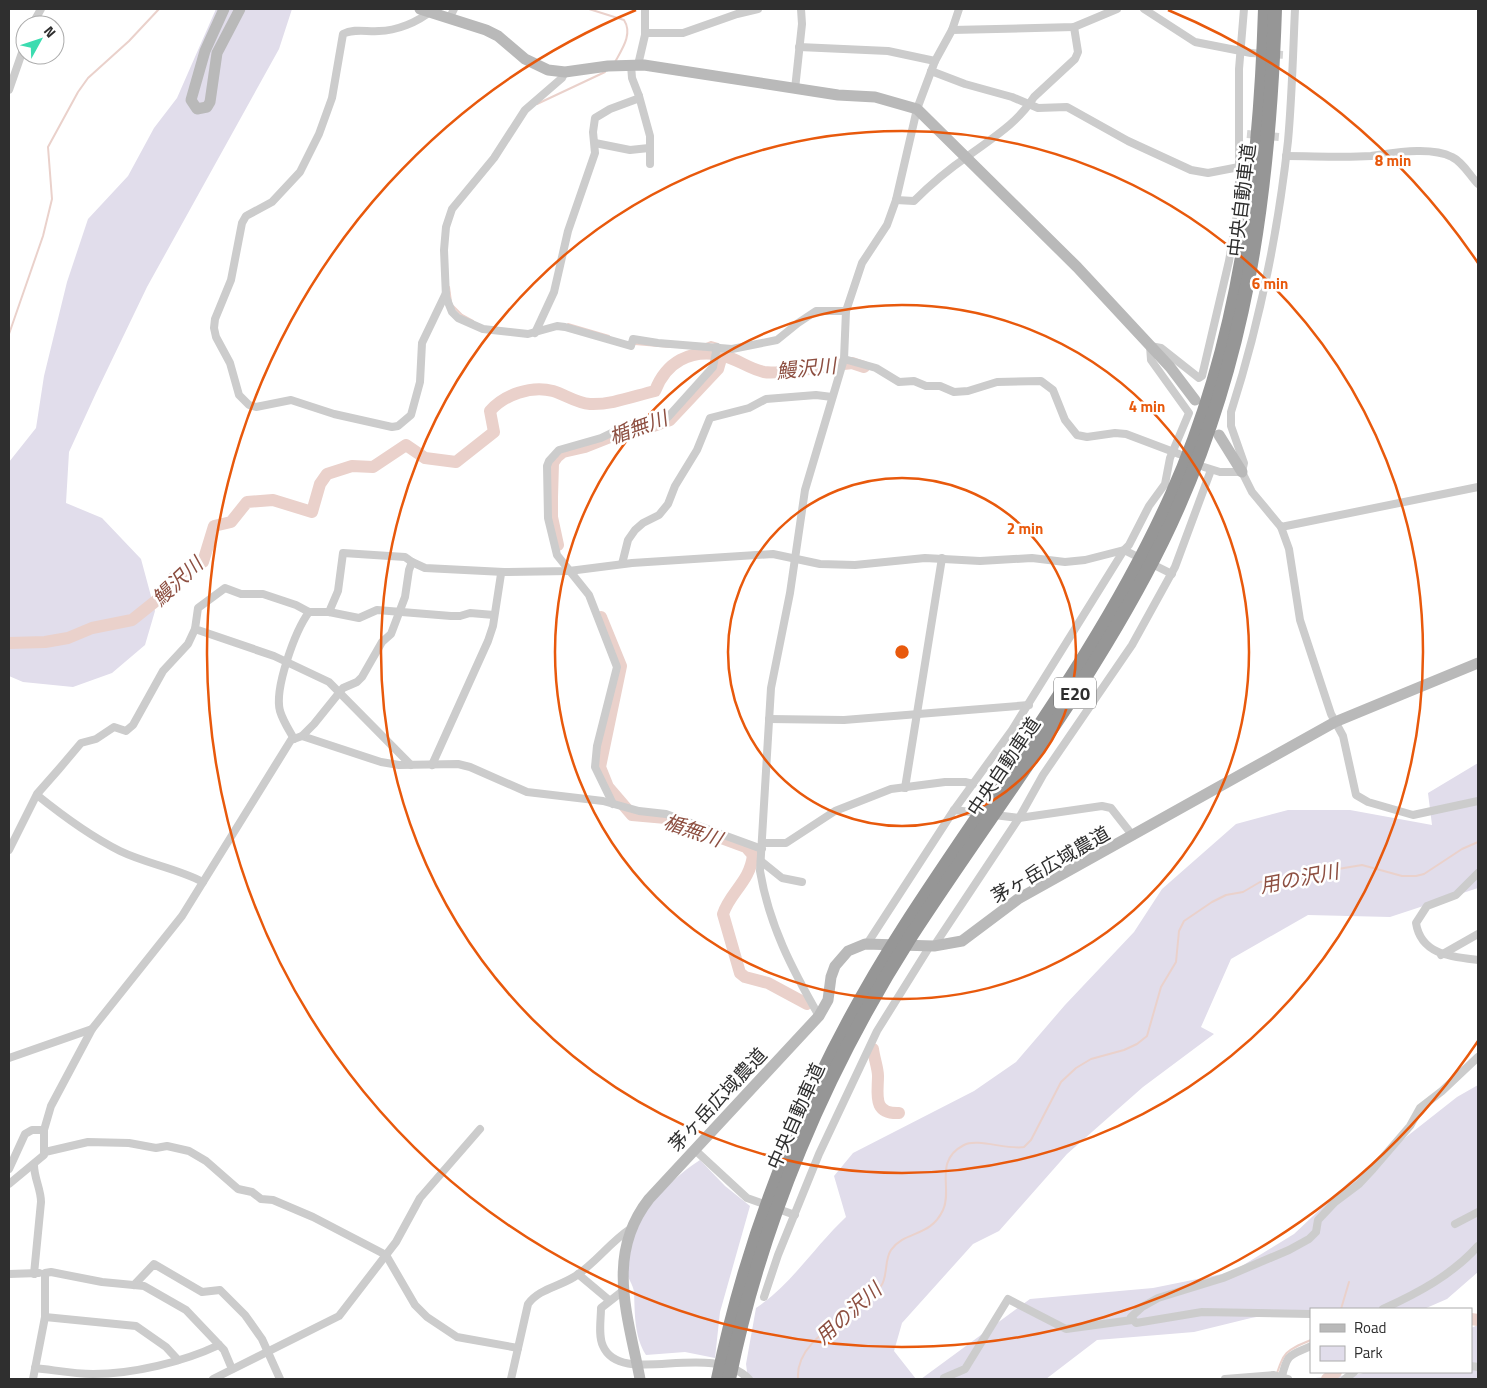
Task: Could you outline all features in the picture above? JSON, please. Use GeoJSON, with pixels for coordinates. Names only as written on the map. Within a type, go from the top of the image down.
{"type":"FeatureCollection","features":[{"type":"Feature","properties":{"kind":"highway","name":"中央自動車道"},"geometry":{"type":"LineString","coordinates":[[729,1379],[742,1281],[770,1196],[828,1060],[864,993],[902,931],[1045,718],[1110,616],[1174,490],[1207,398],[1226,333],[1242,262],[1255,168],[1264,9]]}},
{"type":"Feature","properties":{"kind":"highway","name":"中央自動車道"},"geometry":{"type":"LineString","coordinates":[[718,1379],[790,1172],[838,1064],[869,1006],[911,936],[1101,652],[1142,582],[1184,494],[1218,402],[1235,344],[1253,264],[1266,169],[1275,9]]}},
{"type":"Feature","properties":{"kind":"street"},"geometry":{"type":"LineString","coordinates":[[224,9],[205,51],[190,100],[197,109],[206,107],[210,102],[218,53],[240,9]]}},
{"type":"Feature","properties":{"kind":"street"},"geometry":{"type":"LineString","coordinates":[[645,9],[645,33],[632,78],[648,125],[650,164]]}},
{"type":"Feature","properties":{"kind":"street"},"geometry":{"type":"LineString","coordinates":[[645,33],[683,33],[737,14],[758,9]]}},
{"type":"Feature","properties":{"kind":"street"},"geometry":{"type":"LineString","coordinates":[[795,89],[798,47],[802,24],[801,9]]}},
{"type":"Feature","properties":{"kind":"street"},"geometry":{"type":"LineString","coordinates":[[819,1016],[789,964],[764,898],[761,862],[771,688],[795,558],[805,490],[844,359],[846,310],[862,263],[887,225],[896,200],[917,109],[935,61],[952,30],[959,9]]}},
{"type":"Feature","properties":{"kind":"street"},"geometry":{"type":"LineString","coordinates":[[952,30],[1074,27],[1117,9]]}},
{"type":"Feature","properties":{"kind":"street"},"geometry":{"type":"LineString","coordinates":[[1144,9],[1194,42],[1251,53]]}},
{"type":"Feature","properties":{"kind":"street"},"geometry":{"type":"LineString","coordinates":[[1150,346],[1160,348],[1199,378],[1202,376],[1231,251],[1240,182],[1238,134],[1240,52],[1244,9]]}},
{"type":"Feature","properties":{"kind":"street"},"geometry":{"type":"LineString","coordinates":[[1242,472],[1244,463],[1231,426],[1231,412],[1261,301],[1286,156],[1289,56],[1295,9]]}},
{"type":"Feature","properties":{"kind":"street"},"geometry":{"type":"LineString","coordinates":[[446,293],[422,343],[420,382],[411,415],[406,421],[392,427],[334,414],[291,400],[256,406],[249,405],[239,395],[230,363],[216,337],[214,328],[215,318],[230,280],[242,223],[246,216],[272,202],[300,172],[319,134],[332,98],[343,34],[350,31],[387,30],[415,21],[426,10],[452,13],[498,36],[536,66],[565,72],[608,66],[635,65],[838,95],[875,97],[917,109],[967,156],[1077,267],[1150,346],[1195,400]]}},
{"type":"Feature","properties":{"kind":"street"},"geometry":{"type":"LineString","coordinates":[[896,200],[914,201],[938,178],[998,135],[1029,105],[1075,59],[1078,52],[1074,27]]}},
{"type":"Feature","properties":{"kind":"street"},"geometry":{"type":"LineString","coordinates":[[798,47],[888,51],[935,61]]}},
{"type":"Feature","properties":{"kind":"street"},"geometry":{"type":"LineString","coordinates":[[9,90],[18,65]]}},
{"type":"Feature","properties":{"kind":"street"},"geometry":{"type":"LineString","coordinates":[[565,72],[562,78],[534,99],[494,158],[452,209],[445,234],[446,293],[452,312],[467,322],[483,329],[503,333],[535,333],[557,326],[631,344],[633,339],[720,348],[778,340],[798,322],[816,311],[846,310]]}},
{"type":"Feature","properties":{"kind":"street"},"geometry":{"type":"LineString","coordinates":[[931,72],[965,84],[1012,96],[1029,105],[1048,110],[1068,107],[1101,127],[1191,170],[1208,173],[1239,166]]}},
{"type":"Feature","properties":{"kind":"street"},"geometry":{"type":"LineString","coordinates":[[535,333],[554,292],[568,231],[595,153],[594,124],[599,115],[639,96]]}},
{"type":"Feature","properties":{"kind":"street"},"geometry":{"type":"LineString","coordinates":[[1238,134],[1247,134]]}},
{"type":"Feature","properties":{"kind":"street"},"geometry":{"type":"LineString","coordinates":[[1279,137],[1288,138]]}},
{"type":"Feature","properties":{"kind":"street"},"geometry":{"type":"LineString","coordinates":[[595,143],[630,150],[649,148]]}},
{"type":"Feature","properties":{"kind":"street"},"geometry":{"type":"LineString","coordinates":[[1286,156],[1371,156],[1396,151],[1444,154],[1454,157],[1462,164],[1478,184]]}},
{"type":"Feature","properties":{"kind":"street"},"geometry":{"type":"LineString","coordinates":[[870,943],[954,810],[1029,705],[1130,545],[1149,506],[1165,484],[1170,458],[1176,452],[1189,413],[1151,360],[1150,346]]}},
{"type":"Feature","properties":{"kind":"street"},"geometry":{"type":"LineString","coordinates":[[616,805],[595,767],[597,746],[617,667],[588,595],[556,555],[548,518],[549,461],[559,450],[601,438],[630,424],[650,423],[668,417],[713,367],[720,348]]}},
{"type":"Feature","properties":{"kind":"street"},"geometry":{"type":"LineString","coordinates":[[844,359],[876,368],[899,382],[914,381],[926,386],[940,386],[954,392],[968,391],[997,382],[1041,381],[1053,390],[1065,420],[1077,435],[1087,437],[1115,433],[1126,434],[1176,452]]}},
{"type":"Feature","properties":{"kind":"street"},"geometry":{"type":"LineString","coordinates":[[622,564],[628,540],[635,530],[643,522],[659,514],[668,504],[675,486],[697,450],[710,418],[748,408],[766,399],[816,395],[832,397]]}},
{"type":"Feature","properties":{"kind":"street"},"geometry":{"type":"LineString","coordinates":[[1219,435],[1252,492],[1281,527],[1289,549],[1300,620],[1322,689],[1335,722],[1343,736],[1354,790],[1361,799],[1413,815],[1478,800]]}},
{"type":"Feature","properties":{"kind":"street"},"geometry":{"type":"LineString","coordinates":[[764,1296],[778,1254],[819,1154],[877,1032],[930,946],[1019,818],[1043,775],[1132,645],[1170,573],[1208,469],[1242,472]]}},
{"type":"Feature","properties":{"kind":"street"},"geometry":{"type":"LineString","coordinates":[[1281,527],[1478,487]]}},
{"type":"Feature","properties":{"kind":"street"},"geometry":{"type":"LineString","coordinates":[[329,612],[338,591],[343,553],[405,557],[425,568],[504,572],[569,571],[622,564],[773,554],[820,564],[855,566],[925,558],[980,561],[1032,558],[1065,562],[1085,560],[1126,551],[1170,573]]}},
{"type":"Feature","properties":{"kind":"street"},"geometry":{"type":"LineString","coordinates":[[905,788],[942,558]]}},
{"type":"Feature","properties":{"kind":"street"},"geometry":{"type":"LineString","coordinates":[[45,1152],[44,1130],[53,1100],[66,1081],[76,1056],[92,1029],[182,916],[291,740],[298,738],[340,693],[362,677],[382,642],[391,634],[406,597],[409,570],[412,562]]}},
{"type":"Feature","properties":{"kind":"street"},"geometry":{"type":"LineString","coordinates":[[432,765],[488,641],[504,572]]}},
{"type":"Feature","properties":{"kind":"street"},"geometry":{"type":"LineString","coordinates":[[9,850],[37,795],[81,743],[96,739],[114,727],[126,731],[133,725],[163,671],[183,650],[195,628],[198,608],[225,588],[241,594],[263,594],[296,605],[309,612],[329,612],[359,618],[372,610],[451,616],[460,616],[470,612],[494,615]]}},
{"type":"Feature","properties":{"kind":"street"},"geometry":{"type":"LineString","coordinates":[[309,612],[298,632],[288,662],[280,690],[280,711],[298,738],[381,762],[411,765],[458,764],[470,767],[527,792],[666,814],[762,846],[786,843],[835,811],[891,789],[945,782],[973,784]]}},
{"type":"Feature","properties":{"kind":"street"},"geometry":{"type":"LineString","coordinates":[[195,628],[288,662],[329,682],[411,765]]}},
{"type":"Feature","properties":{"kind":"street","name":"茅ヶ岳広域農道"},"geometry":{"type":"LineString","coordinates":[[640,1379],[624,1290],[623,1258],[630,1229],[639,1211],[649,1199],[819,1016],[828,1000],[831,977],[835,966],[848,951],[870,943],[930,946],[962,941],[1018,899],[1335,722],[1478,663]]}},
{"type":"Feature","properties":{"kind":"street"},"geometry":{"type":"LineString","coordinates":[[769,719],[844,720],[1029,705]]}},
{"type":"Feature","properties":{"kind":"street"},"geometry":{"type":"LineString","coordinates":[[37,795],[76,826],[120,851],[143,861],[181,871],[203,882]]}},
{"type":"Feature","properties":{"kind":"street"},"geometry":{"type":"LineString","coordinates":[[954,810],[1019,818],[1102,806],[1111,808],[1133,836]]}},
{"type":"Feature","properties":{"kind":"street"},"geometry":{"type":"LineString","coordinates":[[761,862],[782,878],[802,882]]}},
{"type":"Feature","properties":{"kind":"street"},"geometry":{"type":"LineString","coordinates":[[1478,873],[1456,895],[1433,903],[1419,916],[1416,923],[1422,938],[1441,955],[1478,960]]}},
{"type":"Feature","properties":{"kind":"street"},"geometry":{"type":"LineString","coordinates":[[1441,955],[1478,934]]}},
{"type":"Feature","properties":{"kind":"street"},"geometry":{"type":"LineString","coordinates":[[9,1058],[92,1029]]}},
{"type":"Feature","properties":{"kind":"street"},"geometry":{"type":"LineString","coordinates":[[1132,1320],[1132,1314],[1158,1298],[1224,1278],[1288,1250],[1309,1238],[1316,1232],[1318,1220],[1335,1202],[1359,1184],[1373,1169],[1410,1126],[1420,1108],[1442,1091],[1478,1057]]}},
{"type":"Feature","properties":{"kind":"street"},"geometry":{"type":"LineString","coordinates":[[214,1379],[266,1351],[339,1316],[386,1254],[420,1198],[480,1129]]}},
{"type":"Feature","properties":{"kind":"street"},"geometry":{"type":"LineString","coordinates":[[9,1169],[25,1134],[32,1130],[44,1130]]}},
{"type":"Feature","properties":{"kind":"street"},"geometry":{"type":"LineString","coordinates":[[9,1184],[34,1164],[45,1152],[88,1142],[129,1143],[156,1148],[167,1146],[189,1151],[206,1161],[238,1189],[252,1192],[261,1199],[273,1200],[313,1217],[386,1254],[415,1305],[445,1330],[467,1341],[518,1348]]}},
{"type":"Feature","properties":{"kind":"street"},"geometry":{"type":"LineString","coordinates":[[695,1150],[738,1192],[754,1201],[794,1215]]}},
{"type":"Feature","properties":{"kind":"street"},"geometry":{"type":"LineString","coordinates":[[34,1164],[34,1180],[41,1202],[34,1274]]}},
{"type":"Feature","properties":{"kind":"street"},"geometry":{"type":"LineString","coordinates":[[1455,1224],[1478,1212]]}},
{"type":"Feature","properties":{"kind":"street"},"geometry":{"type":"LineString","coordinates":[[511,1379],[528,1304],[532,1298],[578,1274],[618,1237],[630,1229]]}},
{"type":"Feature","properties":{"kind":"street"},"geometry":{"type":"LineString","coordinates":[[1385,1308],[1405,1299],[1454,1269],[1478,1246]]}},
{"type":"Feature","properties":{"kind":"street"},"geometry":{"type":"LineString","coordinates":[[134,1285],[154,1264],[202,1292],[220,1290],[245,1315],[262,1339],[280,1379]]}},
{"type":"Feature","properties":{"kind":"street"},"geometry":{"type":"LineString","coordinates":[[9,1274],[46,1274],[51,1272],[102,1282],[144,1286],[186,1310],[224,1350],[232,1370]]}},
{"type":"Feature","properties":{"kind":"street"},"geometry":{"type":"LineString","coordinates":[[33,1379],[45,1317],[46,1274]]}},
{"type":"Feature","properties":{"kind":"street"},"geometry":{"type":"LineString","coordinates":[[578,1274],[609,1300]]}},
{"type":"Feature","properties":{"kind":"street"},"geometry":{"type":"LineString","coordinates":[[624,1290],[601,1308],[602,1344],[606,1353],[620,1364],[634,1368],[704,1362],[740,1372],[749,1379]]}},
{"type":"Feature","properties":{"kind":"street"},"geometry":{"type":"LineString","coordinates":[[944,1378],[965,1369],[1008,1299],[1066,1330],[1132,1320],[1136,1323],[1150,1322],[1202,1312],[1310,1314]]}},
{"type":"Feature","properties":{"kind":"street"},"geometry":{"type":"LineString","coordinates":[[45,1317],[136,1326],[166,1347],[178,1360]]}},
{"type":"Feature","properties":{"kind":"street"},"geometry":{"type":"LineString","coordinates":[[35,1368],[91,1374],[112,1374],[198,1355],[219,1345]]}},
{"type":"Feature","properties":{"kind":"street"},"geometry":{"type":"LineString","coordinates":[[1225,1379],[1281,1376],[1290,1354],[1310,1346]]}},
{"type":"Feature","properties":{"kind":"green space"},"geometry":{"type":"Polygon","coordinates":[[[216,9],[292,9],[279,49],[147,287],[69,452],[66,503],[102,518],[141,559],[155,611],[145,645],[112,673],[73,687],[23,682],[9,676],[9,462],[36,428],[44,376],[67,282],[88,219],[128,176],[154,128],[177,98],[216,9]]]}},
{"type":"Feature","properties":{"kind":"green space"},"geometry":{"type":"Polygon","coordinates":[[[1478,763],[1478,888],[1390,917],[1308,915],[1231,959],[1201,1027],[1214,1034],[1143,1087],[1067,1154],[999,1231],[973,1244],[902,1323],[894,1351],[916,1379],[748,1379],[746,1364],[756,1308],[769,1299],[792,1277],[846,1217],[834,1176],[853,1153],[974,1091],[1016,1062],[1065,1005],[1134,932],[1162,889],[1236,824],[1288,810],[1350,810],[1432,825],[1428,793],[1478,763]]]}},
{"type":"Feature","properties":{"kind":"green space"},"geometry":{"type":"Polygon","coordinates":[[[1478,1085],[1478,1272],[1447,1299],[1426,1308],[1310,1308],[1310,1313],[1289,1311],[1194,1332],[1097,1340],[1046,1379],[921,1379],[1030,1299],[1153,1288],[1232,1272],[1294,1234],[1349,1182],[1457,1097],[1478,1085]]]}},
{"type":"Feature","properties":{"kind":"green space"},"geometry":{"type":"Polygon","coordinates":[[[700,1160],[725,1186],[750,1206],[720,1312],[715,1358],[685,1352],[646,1355],[637,1333],[634,1292],[626,1270],[629,1250],[634,1234],[642,1219],[661,1192],[700,1160]]]}},
{"type":"Feature","properties":{"kind":"green space"},"geometry":{"type":"Polygon","coordinates":[[[1478,1325],[1478,1379],[1304,1379],[1363,1373],[1472,1373],[1472,1328],[1478,1325]]]}},
{"type":"Feature","properties":{"kind":"waterway"},"geometry":{"type":"LineString","coordinates":[[9,334],[43,236],[52,199],[48,147],[78,92],[88,78],[129,41],[159,9]]}},
{"type":"Feature","properties":{"kind":"waterway","name":"楯無川"},"geometry":{"type":"LineString","coordinates":[[589,9],[624,20],[627,36],[615,62]]}},
{"type":"Feature","properties":{"kind":"waterway","name":"楯無川"},"geometry":{"type":"LineString","coordinates":[[537,104],[605,72]]}},
{"type":"Feature","properties":{"kind":"waterway","name":"楯無川"},"geometry":{"type":"LineString","coordinates":[[449,287],[451,302]]}},
{"type":"Feature","properties":{"kind":"waterway","name":"楯無川"},"geometry":{"type":"LineString","coordinates":[[453,306],[462,315],[473,321]]}},
{"type":"Feature","properties":{"kind":"waterway","name":"楯無川"},"geometry":{"type":"LineString","coordinates":[[568,324],[609,336]]}},
{"type":"Feature","properties":{"kind":"waterway","name":"楯無川"},"geometry":{"type":"LineString","coordinates":[[706,344],[711,342],[718,344]]}},
{"type":"Feature","properties":{"kind":"waterway","name":"楯無川"},"geometry":{"type":"LineString","coordinates":[[635,344],[670,347]]}},
{"type":"Feature","properties":{"kind":"waterway","name":"鰻沢川"},"geometry":{"type":"LineString","coordinates":[[9,643],[45,642],[68,638],[92,628],[132,620],[162,596],[175,576],[203,562],[214,526],[231,522],[247,502],[273,500],[312,512],[320,484],[327,474],[352,466],[373,467],[406,445],[425,458],[456,462],[494,432],[490,411],[510,396],[527,390],[545,389],[576,401],[590,404],[614,402],[655,391],[666,372],[673,365],[689,356],[699,354],[727,356],[753,368],[772,373],[852,363],[864,367]]}},
{"type":"Feature","properties":{"kind":"waterway","name":"楯無川"},"geometry":{"type":"LineString","coordinates":[[558,545],[552,517],[553,463],[557,457],[563,452],[585,447],[633,428],[653,426],[670,420],[718,369],[722,355]]}},
{"type":"Feature","properties":{"kind":"waterway","name":"楯無川"},"geometry":{"type":"LineString","coordinates":[[601,617],[621,666],[600,767],[608,787],[632,815],[666,818],[681,823]]}},
{"type":"Feature","properties":{"kind":"waterway","name":"楯無川"},"geometry":{"type":"LineString","coordinates":[[700,830],[746,847],[753,855],[748,873],[730,899],[723,914],[740,973],[745,977],[768,983],[807,1004]]}},
{"type":"Feature","properties":{"kind":"waterway","name":"用の沢川"},"geometry":{"type":"LineString","coordinates":[[798,1379],[800,1363],[807,1350],[817,1338],[859,1307],[881,1286],[885,1278],[887,1259],[891,1250],[903,1239],[925,1230],[938,1219],[946,1202],[946,1167],[949,1159],[955,1152],[970,1143],[1024,1147],[1031,1140],[1061,1082],[1076,1068],[1091,1059],[1124,1050],[1137,1044],[1147,1036],[1161,987],[1176,962],[1179,931],[1184,921],[1212,902],[1226,895],[1243,892],[1260,882],[1313,877],[1338,869],[1362,865],[1402,876],[1416,876],[1424,874],[1462,849],[1478,842]]}},
{"type":"Feature","properties":{"kind":"waterway","name":"楯無川"},"geometry":{"type":"LineString","coordinates":[[873,1049],[878,1073],[878,1102],[884,1110],[899,1113]]}},
{"type":"Feature","properties":{"kind":"waterway"},"geometry":{"type":"LineString","coordinates":[[1341,1308],[1349,1282]]}},
{"type":"Feature","properties":{"kind":"waterway"},"geometry":{"type":"LineString","coordinates":[[1472,1319],[1478,1320]]}},
{"type":"Feature","properties":{"kind":"waterway"},"geometry":{"type":"LineString","coordinates":[[1275,1379],[1286,1354],[1295,1347],[1310,1340]]}},
{"type":"Feature","properties":{"kind":"waterway"},"geometry":{"type":"LineString","coordinates":[[1327,1379],[1335,1373]]}},
{"type":"Feature","properties":{"kind":"tunnel"},"geometry":{"type":"LineString","coordinates":[[1251,53],[1285,55]]}},
{"type":"Feature","properties":{"kind":"tunnel"},"geometry":{"type":"LineString","coordinates":[[1247,134],[1279,137]]}}]}
